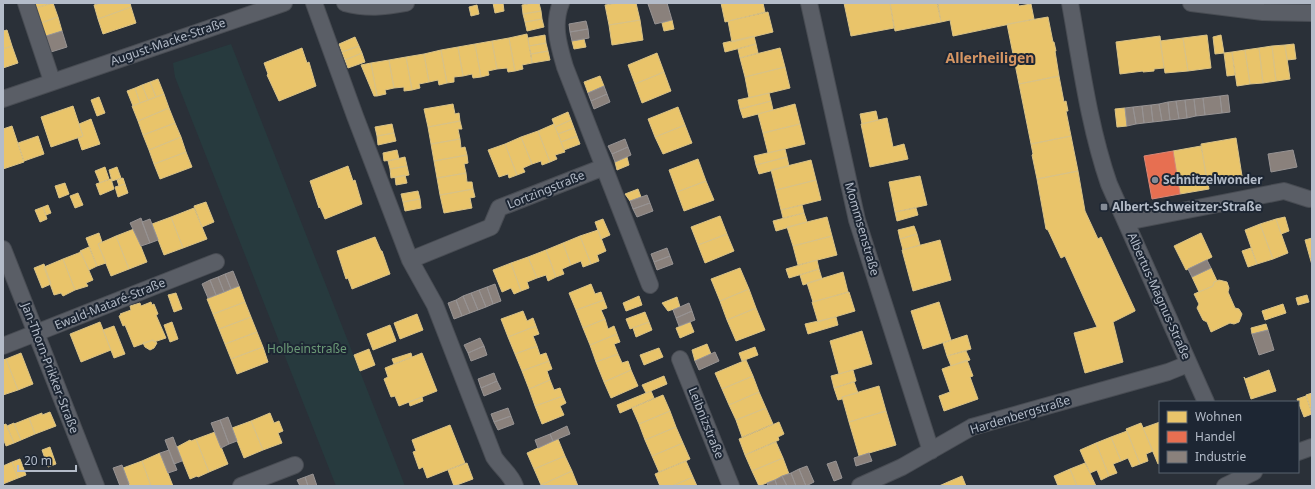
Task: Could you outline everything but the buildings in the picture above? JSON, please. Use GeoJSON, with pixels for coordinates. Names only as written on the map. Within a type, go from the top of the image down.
{"type":"FeatureCollection","features":[{"type":"Feature","properties":{"kind":"street"},"geometry":{"type":"LineString","coordinates":[[26,3],[52,81]]}},
{"type":"Feature","properties":{"kind":"street","name":"August-Macke-Straße"},"geometry":{"type":"LineString","coordinates":[[3,99],[284,3]]}},
{"type":"Feature","properties":{"kind":"street"},"geometry":{"type":"LineString","coordinates":[[314,3],[352,109],[410,260],[435,304],[494,457],[498,464],[508,472],[515,486]]}},
{"type":"Feature","properties":{"kind":"street"},"geometry":{"type":"LineString","coordinates":[[345,3],[363,7],[377,7],[406,3]]}},
{"type":"Feature","properties":{"kind":"street"},"geometry":{"type":"LineString","coordinates":[[561,3],[556,17],[556,32],[565,67],[650,285]]}},
{"type":"Feature","properties":{"kind":"street","name":"Mommsenstraße"},"geometry":{"type":"LineString","coordinates":[[809,3],[857,220],[931,451]]}},
{"type":"Feature","properties":{"kind":"street","name":"Albertus-Magnus-Straße"},"geometry":{"type":"LineString","coordinates":[[1070,3],[1098,149],[1109,184],[1206,401]]}},
{"type":"Feature","properties":{"kind":"street"},"geometry":{"type":"LineString","coordinates":[[1191,3],[1264,7],[1312,14]]}},
{"type":"Feature","properties":{"kind":"street","name":"Lortzingstraße"},"geometry":{"type":"LineString","coordinates":[[410,260],[491,228],[499,208],[604,167]]}},
{"type":"Feature","properties":{"kind":"street"},"geometry":{"type":"LineString","coordinates":[[1126,222],[1284,191],[1309,199]]}},
{"type":"Feature","properties":{"kind":"street","name":"Jan-Thorn-Prikker-Straße"},"geometry":{"type":"LineString","coordinates":[[3,249],[96,486]]}},
{"type":"Feature","properties":{"kind":"street","name":"Ewald-Mataré-Straße"},"geometry":{"type":"LineString","coordinates":[[3,346],[216,262]]}},
{"type":"Feature","properties":{"kind":"street","name":"Leibnizstraße"},"geometry":{"type":"LineString","coordinates":[[680,359],[732,486]]}},
{"type":"Feature","properties":{"kind":"street","name":"Hardenbergstraße"},"geometry":{"type":"LineString","coordinates":[[860,486],[902,468],[972,427],[1168,372],[1188,364]]}},
{"type":"Feature","properties":{"kind":"street"},"geometry":{"type":"LineString","coordinates":[[1299,452],[1312,447]]}},
{"type":"Feature","properties":{"kind":"street"},"geometry":{"type":"LineString","coordinates":[[241,486],[295,465]]}},
{"type":"Feature","properties":{"kind":"street"},"geometry":{"type":"LineString","coordinates":[[1225,486],[1245,474]]}},
{"type":"Feature","properties":{"kind":"green space","name":"Holbeinstraße"},"geometry":{"type":"Polygon","coordinates":[[[231,44],[405,486],[336,486],[175,77],[173,63],[231,44]]]}},
{"type":"Feature","properties":{"kind":"place","name":"Schnitzelwonder"},"geometry":{"type":"Point","coordinates":[1155,180]}},
{"type":"Feature","properties":{"kind":"place","name":"Albert-Schweitzer-Straße"},"geometry":{"type":"Point","coordinates":[1104,207]}},
{"type":"Feature","properties":{"kind":"district","name":"Allerheiligen"},"geometry":{"type":"Point","coordinates":[990,58]}}]}
